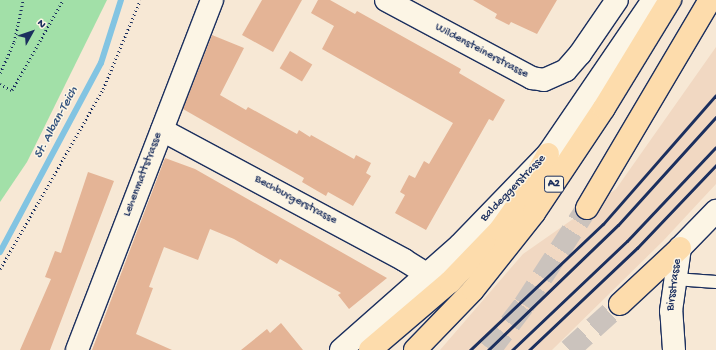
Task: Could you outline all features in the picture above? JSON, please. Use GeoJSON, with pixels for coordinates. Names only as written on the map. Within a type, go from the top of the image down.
{"type":"FeatureCollection","features":[{"type":"Feature","properties":{"kind":"highway","name":"A2"},"geometry":{"type":"LineString","coordinates":[[415,350],[472,290],[534,213],[596,121],[670,0]]}},
{"type":"Feature","properties":{"kind":"highway"},"geometry":{"type":"LineString","coordinates":[[587,208],[654,98],[710,0]]}},
{"type":"Feature","properties":{"kind":"highway"},"geometry":{"type":"LineString","coordinates":[[654,98],[716,18]]}},
{"type":"Feature","properties":{"kind":"highway"},"geometry":{"type":"LineString","coordinates":[[370,350],[450,282],[500,230],[525,195],[548,154]]}},
{"type":"Feature","properties":{"kind":"highway"},"geometry":{"type":"LineString","coordinates":[[620,304],[680,248]]}},
{"type":"Feature","properties":{"kind":"street","name":"Lehenmattstrasse"},"geometry":{"type":"LineString","coordinates":[[77,350],[212,0]]}},
{"type":"Feature","properties":{"kind":"street","name":"Wildensteinerstrasse"},"geometry":{"type":"LineString","coordinates":[[386,0],[411,7],[532,78],[544,80],[566,70],[580,54],[617,0]]}},
{"type":"Feature","properties":{"kind":"street","name":"Baldeggerstrasse"},"geometry":{"type":"LineString","coordinates":[[341,350],[460,245],[548,154],[653,0]]}},
{"type":"Feature","properties":{"kind":"street","name":"Bechburgerstrasse"},"geometry":{"type":"LineString","coordinates":[[162,130],[404,260],[426,274]]}},
{"type":"Feature","properties":{"kind":"street","name":"Birsstrasse"},"geometry":{"type":"LineString","coordinates":[[674,350],[671,312],[680,248],[716,211]]}},
{"type":"Feature","properties":{"kind":"lane"},"geometry":{"type":"LineString","coordinates":[[675,279],[716,282]]}},
{"type":"Feature","properties":{"kind":"path"},"geometry":{"type":"LineString","coordinates":[[0,72],[14,42],[23,0]]}},
{"type":"Feature","properties":{"kind":"path"},"geometry":{"type":"LineString","coordinates":[[0,84],[12,90],[63,0]]}},
{"type":"Feature","properties":{"kind":"path"},"geometry":{"type":"LineString","coordinates":[[0,269],[103,89],[140,0]]}},
{"type":"Feature","properties":{"kind":"shaded area"},"geometry":{"type":"Polygon","coordinates":[[[716,47],[716,184],[663,241],[552,350],[440,350],[523,254],[616,189],[716,47]]]}},
{"type":"Feature","properties":{"kind":"green space"},"geometry":{"type":"Polygon","coordinates":[[[0,0],[107,0],[27,162],[0,202],[0,0]]]}},
{"type":"Feature","properties":{"kind":"building"},"geometry":{"type":"Polygon","coordinates":[[[262,0],[302,0],[273,52],[242,35],[262,0]]]}},
{"type":"Feature","properties":{"kind":"building"},"geometry":{"type":"Polygon","coordinates":[[[318,0],[330,0],[355,14],[357,11],[461,69],[459,73],[505,100],[493,121],[489,119],[426,230],[395,213],[405,195],[400,192],[409,175],[415,178],[424,161],[429,164],[453,123],[322,49],[334,26],[311,13],[318,0]]]}},
{"type":"Feature","properties":{"kind":"building"},"geometry":{"type":"Polygon","coordinates":[[[473,0],[557,0],[537,34],[511,22],[509,25],[495,18],[497,14],[473,0]]]}},
{"type":"Feature","properties":{"kind":"building"},"geometry":{"type":"Polygon","coordinates":[[[212,35],[244,48],[220,95],[246,110],[248,107],[297,134],[299,130],[354,159],[356,155],[371,163],[366,173],[371,176],[353,206],[328,192],[326,196],[302,182],[304,178],[183,109],[212,35]]]}},
{"type":"Feature","properties":{"kind":"building"},"geometry":{"type":"Polygon","coordinates":[[[290,51],[312,64],[302,82],[280,68],[290,51]]]}},
{"type":"Feature","properties":{"kind":"building"},"geometry":{"type":"Polygon","coordinates":[[[165,158],[195,169],[387,278],[349,309],[338,295],[341,293],[280,259],[277,264],[234,239],[210,229],[198,260],[164,247],[149,287],[153,288],[136,334],[172,350],[92,350],[165,158]]]}},
{"type":"Feature","properties":{"kind":"building"},"geometry":{"type":"Polygon","coordinates":[[[88,172],[114,181],[50,350],[20,350],[51,279],[45,277],[55,251],[61,253],[88,172]]]}},
{"type":"Feature","properties":{"kind":"building"},"geometry":{"type":"Polygon","coordinates":[[[281,323],[303,350],[241,350],[267,329],[270,333],[281,323]]]}},
{"type":"Feature","properties":{"kind":"waterway","name":"St. Alban-Teich"},"geometry":{"type":"LineString","coordinates":[[0,252],[101,63],[121,0]]}},
{"type":"Feature","properties":{"kind":"tunnel"},"geometry":{"type":"LineString","coordinates":[[490,350],[524,305],[587,208]]}},
{"type":"Feature","properties":{"kind":"tunnel"},"geometry":{"type":"LineString","coordinates":[[569,350],[620,304]]}},
{"type":"Feature","properties":{"kind":"railway"},"geometry":{"type":"LineString","coordinates":[[470,350],[603,224],[716,95]]}},
{"type":"Feature","properties":{"kind":"railway"},"geometry":{"type":"LineString","coordinates":[[488,350],[618,225],[716,117]]}},
{"type":"Feature","properties":{"kind":"railway"},"geometry":{"type":"LineString","coordinates":[[512,350],[627,241],[716,147]]}},
{"type":"Feature","properties":{"kind":"railway"},"geometry":{"type":"LineString","coordinates":[[529,350],[637,248],[716,165]]}}]}
